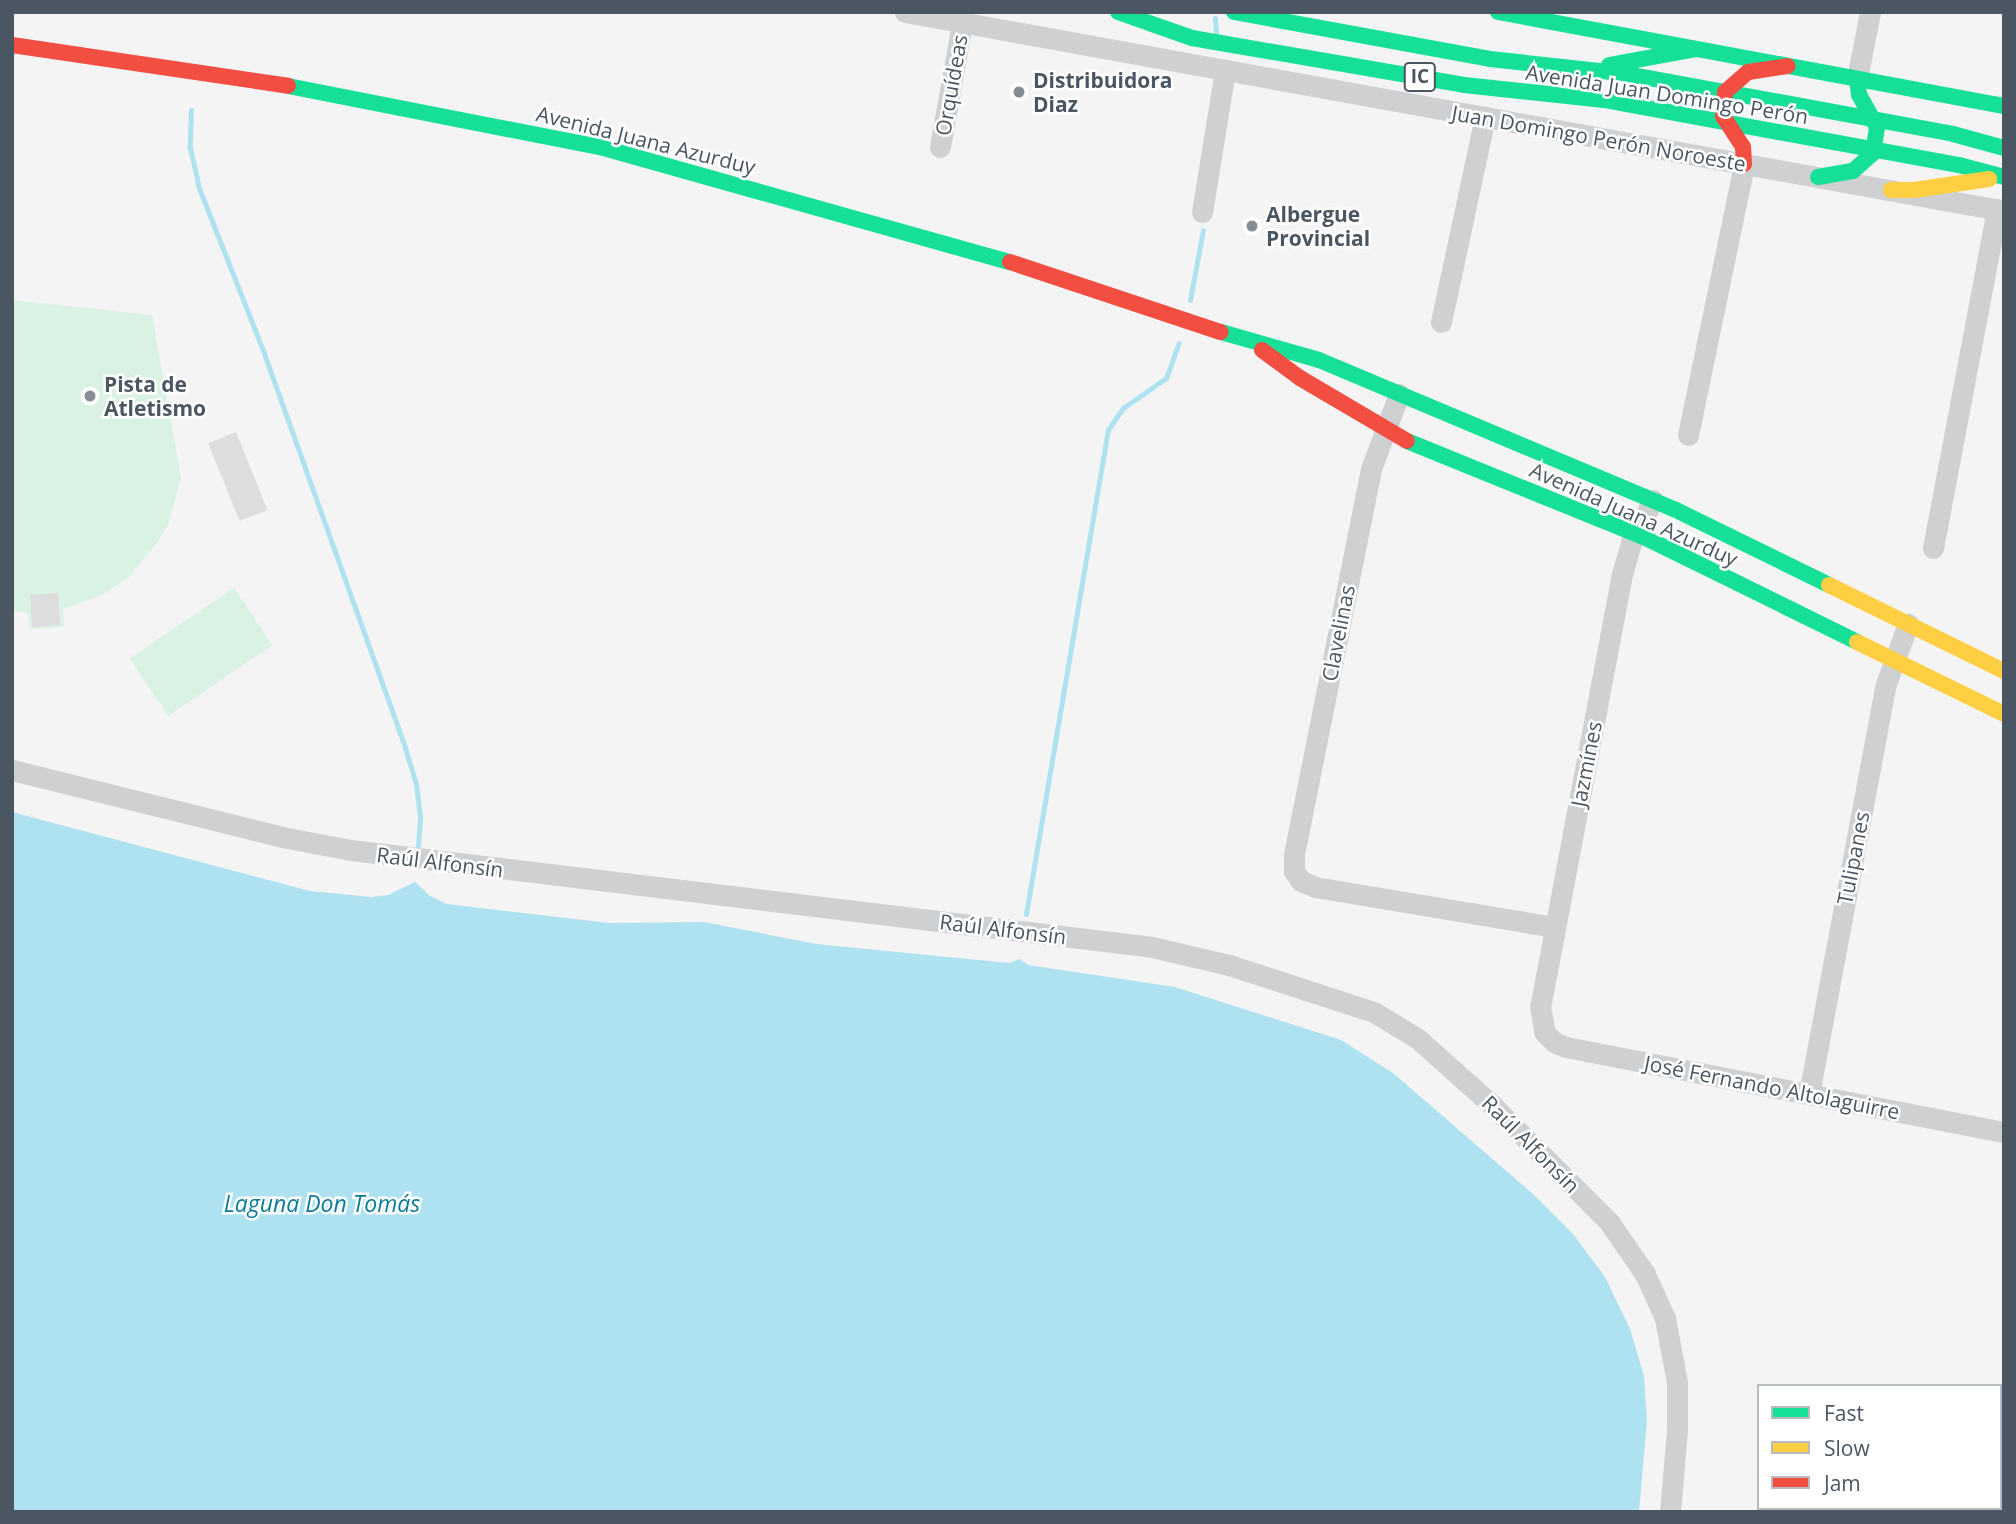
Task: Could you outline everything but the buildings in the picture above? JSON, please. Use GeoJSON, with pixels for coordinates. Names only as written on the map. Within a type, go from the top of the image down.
{"type":"FeatureCollection","features":[{"type":"Feature","properties":{"kind":"street","name":"Juan Domingo Perón Noroeste"},"geometry":{"type":"LineString","coordinates":[[905,12],[2000,210]]}},
{"type":"Feature","properties":{"kind":"street","name":"Avenida Juan Domingo Perón"},"geometry":{"type":"LineString","coordinates":[[1118,12],[1192,38],[1464,85],[1598,99],[1959,164],[2003,177]]}},
{"type":"Feature","properties":{"kind":"street","name":"Avenida Juan Domingo Perón"},"geometry":{"type":"LineString","coordinates":[[1234,12],[1490,59],[1591,69],[1725,92],[1962,135],[2004,148]]}},
{"type":"Feature","properties":{"kind":"street"},"geometry":{"type":"LineString","coordinates":[[1818,177],[1853,171],[1869,160],[1875,149],[1878,132],[1874,119],[1859,95],[1857,79],[1870,12]]}},
{"type":"Feature","properties":{"kind":"street"},"geometry":{"type":"LineString","coordinates":[[1511,13],[2004,106]]}},
{"type":"Feature","properties":{"kind":"street","name":"Orquídeas"},"geometry":{"type":"LineString","coordinates":[[940,148],[962,23]]}},
{"type":"Feature","properties":{"kind":"street","name":"Avenida Juana Azurduy"},"geometry":{"type":"LineString","coordinates":[[12,45],[291,86],[600,147],[962,247],[1254,344],[1311,357],[1653,500],[2004,671]]}},
{"type":"Feature","properties":{"kind":"street"},"geometry":{"type":"LineString","coordinates":[[1591,69],[1674,51],[1696,49]]}},
{"type":"Feature","properties":{"kind":"street"},"geometry":{"type":"LineString","coordinates":[[1688,435],[1744,164],[1743,147],[1722,110],[1725,92],[1748,72],[1788,66]]}},
{"type":"Feature","properties":{"kind":"street"},"geometry":{"type":"LineString","coordinates":[[1202,212],[1225,70]]}},
{"type":"Feature","properties":{"kind":"street"},"geometry":{"type":"LineString","coordinates":[[1441,322],[1485,117]]}},
{"type":"Feature","properties":{"kind":"street"},"geometry":{"type":"LineString","coordinates":[[1891,190],[1914,190],[2003,177]]}},
{"type":"Feature","properties":{"kind":"street"},"geometry":{"type":"LineString","coordinates":[[1933,548],[2000,210]]}},
{"type":"Feature","properties":{"kind":"street","name":"Avenida Juana Azurduy"},"geometry":{"type":"LineString","coordinates":[[1254,344],[1300,378],[1383,430],[1635,534],[2004,714]]}},
{"type":"Feature","properties":{"kind":"street","name":"Clavelinas"},"geometry":{"type":"LineString","coordinates":[[1399,394],[1373,460],[1294,855],[1297,876],[1315,887],[1555,927]]}},
{"type":"Feature","properties":{"kind":"street","name":"Jazmínes"},"geometry":{"type":"LineString","coordinates":[[1545,1033],[1540,1006],[1622,574],[1635,534],[1653,500]]}},
{"type":"Feature","properties":{"kind":"street","name":"Tulipanes"},"geometry":{"type":"LineString","coordinates":[[1809,1094],[1886,684],[1908,624]]}},
{"type":"Feature","properties":{"kind":"street","name":"Raúl Alfonsín"},"geometry":{"type":"LineString","coordinates":[[12,770],[282,837],[351,850],[1152,947],[1222,962],[1374,1012],[1418,1039],[1492,1105],[1603,1216],[1641,1268],[1665,1318],[1675,1367],[1677,1430],[1671,1512]]}},
{"type":"Feature","properties":{"kind":"street","name":"José Fernando Altolaguirre"},"geometry":{"type":"LineString","coordinates":[[1545,1033],[1554,1042],[1566,1047],[2004,1132]]}},
{"type":"Feature","properties":{"kind":"green space","name":"Pista de Atletismo"},"geometry":{"type":"Polygon","coordinates":[[[12,300],[152,315],[181,478],[168,525],[156,544],[128,578],[102,595],[63,609],[64,627],[30,629],[28,613],[12,611],[12,300]]]}},
{"type":"Feature","properties":{"kind":"green space"},"geometry":{"type":"Polygon","coordinates":[[[234,588],[273,645],[168,716],[130,658],[234,588]]]}},
{"type":"Feature","properties":{"kind":"water","name":"Laguna Don Tomás"},"geometry":{"type":"Polygon","coordinates":[[[12,812],[310,891],[371,897],[388,895],[415,882],[430,896],[447,904],[609,923],[704,922],[816,944],[1009,963],[1019,959],[1028,965],[1175,987],[1341,1040],[1393,1073],[1534,1195],[1573,1234],[1605,1277],[1630,1329],[1644,1376],[1647,1421],[1639,1512],[12,1512],[12,812]]]}},
{"type":"Feature","properties":{"kind":"waterway"},"geometry":{"type":"LineString","coordinates":[[1215,18],[1216,32]]}},
{"type":"Feature","properties":{"kind":"waterway"},"geometry":{"type":"LineString","coordinates":[[191,110],[190,148],[199,188],[261,345],[405,748],[416,784],[420,818],[418,846]]}},
{"type":"Feature","properties":{"kind":"waterway"},"geometry":{"type":"LineString","coordinates":[[1190,300],[1203,230]]}},
{"type":"Feature","properties":{"kind":"waterway"},"geometry":{"type":"LineString","coordinates":[[1026,914],[1108,430],[1123,408],[1166,378],[1179,343]]}},
{"type":"Feature","properties":{"kind":"traffic: fast"},"geometry":{"type":"LineString","coordinates":[[1118,12],[1192,38],[1464,85],[1604,100],[1959,165],[2004,177]]}},
{"type":"Feature","properties":{"kind":"traffic: fast"},"geometry":{"type":"LineString","coordinates":[[1234,12],[1490,59],[1627,74],[1953,134],[2004,148]]}},
{"type":"Feature","properties":{"kind":"traffic: fast"},"geometry":{"type":"LineString","coordinates":[[1498,12],[2004,106]]}},
{"type":"Feature","properties":{"kind":"traffic: fast"},"geometry":{"type":"LineString","coordinates":[[1609,65],[1696,49]]}},
{"type":"Feature","properties":{"kind":"traffic: fast"},"geometry":{"type":"LineString","coordinates":[[1818,177],[1853,171],[1873,153],[1877,127],[1859,95],[1857,79]]}},
{"type":"Feature","properties":{"kind":"traffic: fast"},"geometry":{"type":"LineString","coordinates":[[288,86],[600,147],[1010,262]]}},
{"type":"Feature","properties":{"kind":"traffic: fast"},"geometry":{"type":"LineString","coordinates":[[1221,332],[1319,360],[1676,510],[1829,585]]}},
{"type":"Feature","properties":{"kind":"traffic: fast"},"geometry":{"type":"LineString","coordinates":[[1407,441],[1648,539],[1857,642]]}},
{"type":"Feature","properties":{"kind":"traffic: slow"},"geometry":{"type":"LineString","coordinates":[[1891,190],[1914,190],[1989,179]]}},
{"type":"Feature","properties":{"kind":"traffic: slow"},"geometry":{"type":"LineString","coordinates":[[1829,585],[2004,671]]}},
{"type":"Feature","properties":{"kind":"traffic: slow"},"geometry":{"type":"LineString","coordinates":[[1857,642],[2004,714]]}},
{"type":"Feature","properties":{"kind":"traffic: jam"},"geometry":{"type":"LineString","coordinates":[[12,45],[288,86]]}},
{"type":"Feature","properties":{"kind":"traffic: jam"},"geometry":{"type":"LineString","coordinates":[[1744,164],[1743,147],[1723,116],[1725,92],[1748,72],[1788,66]]}},
{"type":"Feature","properties":{"kind":"traffic: jam"},"geometry":{"type":"LineString","coordinates":[[1010,262],[1221,332]]}},
{"type":"Feature","properties":{"kind":"traffic: jam"},"geometry":{"type":"LineString","coordinates":[[1262,350],[1300,378],[1407,441]]}},
{"type":"Feature","properties":{"kind":"place","name":"Distribuidora Diaz"},"geometry":{"type":"Point","coordinates":[1019,92]}},
{"type":"Feature","properties":{"kind":"place","name":"Albergue Provincial"},"geometry":{"type":"Point","coordinates":[1252,226]}},
{"type":"Feature","properties":{"kind":"place","name":"Pista de Atletismo"},"geometry":{"type":"Point","coordinates":[90,396]}}]}
